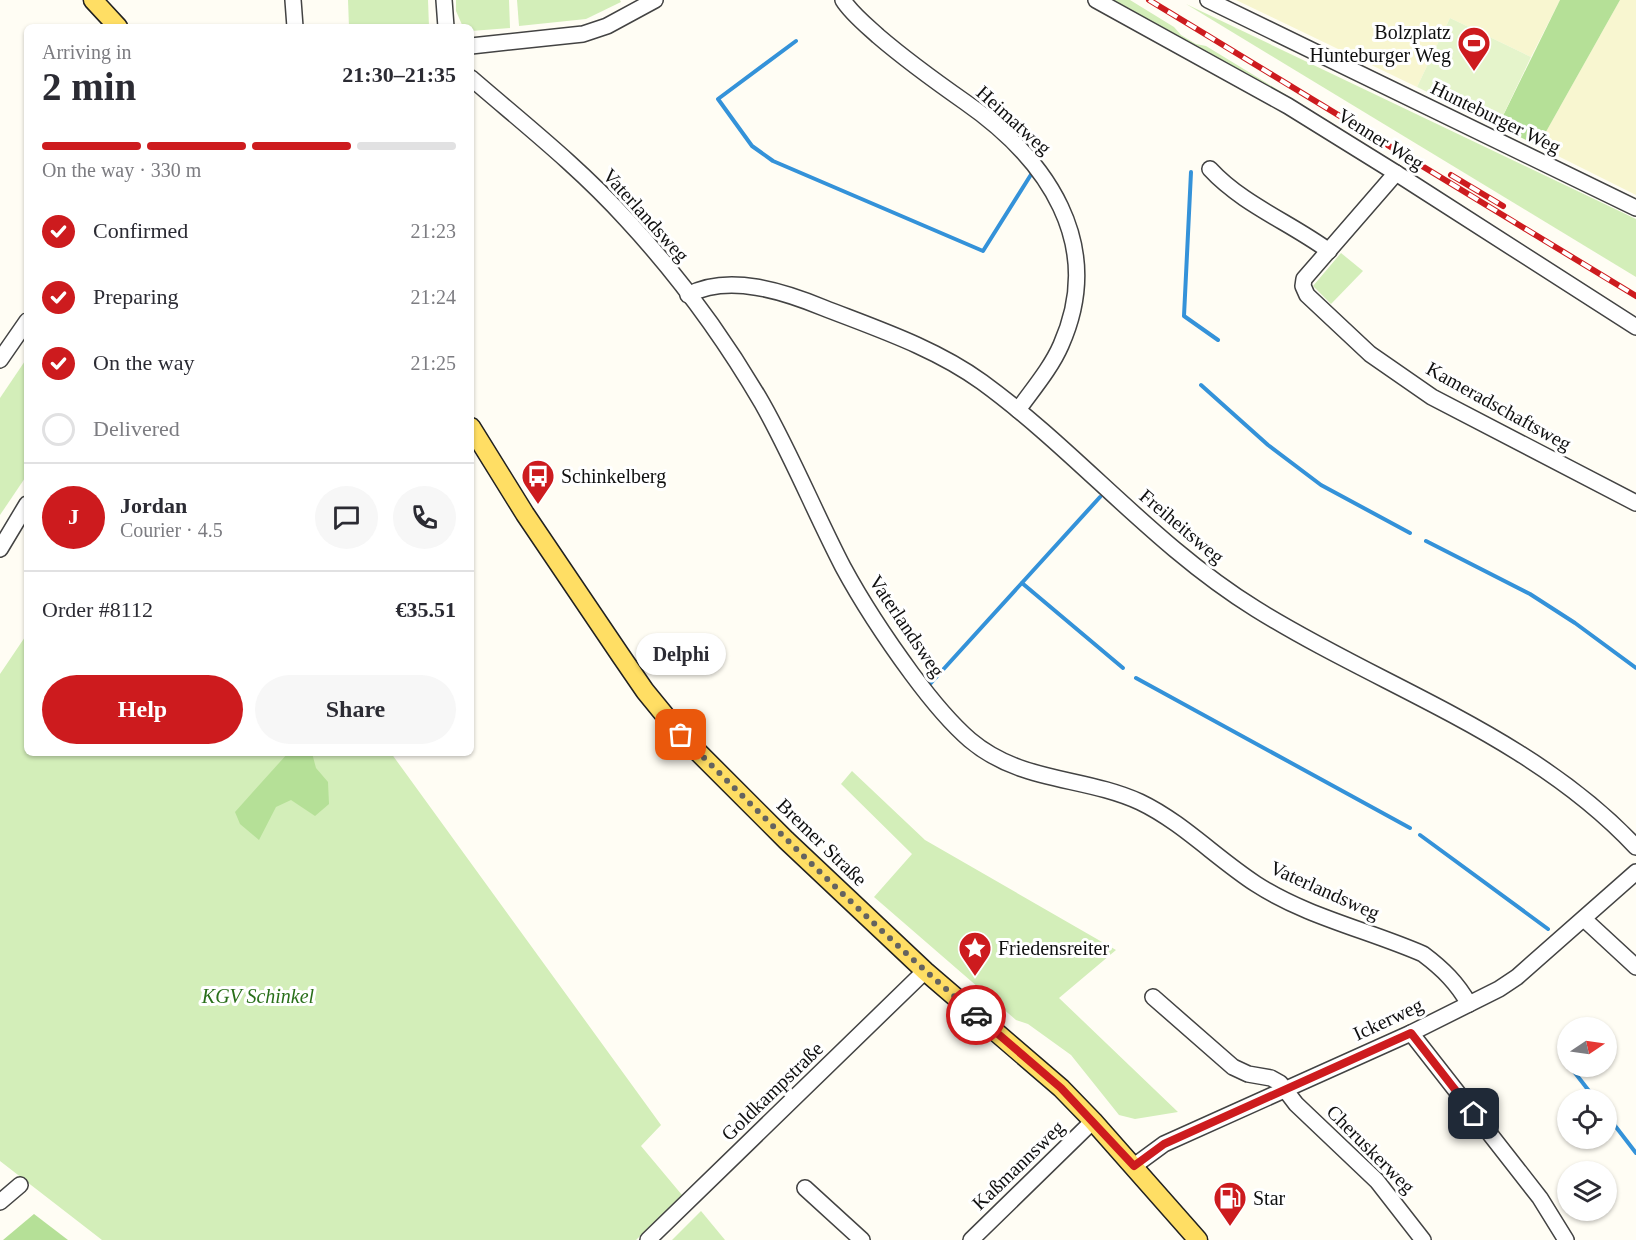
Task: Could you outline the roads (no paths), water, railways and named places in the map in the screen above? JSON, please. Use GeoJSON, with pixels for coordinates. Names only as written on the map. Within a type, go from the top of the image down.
{"type":"FeatureCollection","features":[{"type":"Feature","properties":{"kind":"main road"},"geometry":{"type":"LineString","coordinates":[[93,0],[115,24]]}},
{"type":"Feature","properties":{"kind":"main road","name":"Bremer Straße"},"geometry":{"type":"LineString","coordinates":[[474,432],[525,514],[621,656],[645,691],[681,735],[786,840],[924,971],[1061,1088],[1094,1121],[1198,1240]]}},
{"type":"Feature","properties":{"kind":"street"},"geometry":{"type":"LineString","coordinates":[[293,0],[295,24]]}},
{"type":"Feature","properties":{"kind":"street"},"geometry":{"type":"LineString","coordinates":[[444,0],[446,24]]}},
{"type":"Feature","properties":{"kind":"street"},"geometry":{"type":"LineString","coordinates":[[474,46],[583,34],[607,26],[655,0]]}},
{"type":"Feature","properties":{"kind":"street","name":"Heimatweg"},"geometry":{"type":"LineString","coordinates":[[843,0],[867,26],[908,61],[975,110],[1026,153],[1046,179],[1063,210],[1072,238],[1077,267],[1076,297],[1070,322],[1058,352],[1018,410]]}},
{"type":"Feature","properties":{"kind":"street","name":"Venner Weg"},"geometry":{"type":"LineString","coordinates":[[1096,0],[1238,77],[1396,173],[1636,327]]}},
{"type":"Feature","properties":{"kind":"street","name":"Hunteburger Weg"},"geometry":{"type":"LineString","coordinates":[[1208,0],[1636,208]]}},
{"type":"Feature","properties":{"kind":"street","name":"Vaterlandsweg"},"geometry":{"type":"LineString","coordinates":[[474,81],[572,166],[621,213],[688,295],[734,357],[762,403],[794,461],[843,567],[867,608],[921,686],[969,739],[989,754],[1033,774],[1118,794],[1142,803],[1256,884],[1306,909],[1423,954],[1441,967],[1458,984],[1469,1004]]}},
{"type":"Feature","properties":{"kind":"street"},"geometry":{"type":"LineString","coordinates":[[1210,169],[1225,185],[1329,251]]}},
{"type":"Feature","properties":{"kind":"street","name":"Kameradschaftsweg"},"geometry":{"type":"LineString","coordinates":[[1396,173],[1304,279],[1303,286],[1307,295],[1370,354],[1432,397],[1636,502]]}},
{"type":"Feature","properties":{"kind":"street","name":"Freiheitsweg"},"geometry":{"type":"LineString","coordinates":[[688,295],[711,286],[768,288],[793,295],[947,360],[980,380],[1018,410],[1179,554],[1255,609],[1527,757],[1598,810],[1636,848]]}},
{"type":"Feature","properties":{"kind":"street"},"geometry":{"type":"LineString","coordinates":[[0,360],[24,325]]}},
{"type":"Feature","properties":{"kind":"street"},"geometry":{"type":"LineString","coordinates":[[0,549],[24,509]]}},
{"type":"Feature","properties":{"kind":"street","name":"Ickerweg"},"geometry":{"type":"LineString","coordinates":[[1134,1166],[1164,1144],[1411,1033],[1499,989],[1517,977],[1636,872]]}},
{"type":"Feature","properties":{"kind":"street"},"geometry":{"type":"LineString","coordinates":[[1584,919],[1636,967]]}},
{"type":"Feature","properties":{"kind":"street","name":"Goldkampstraße"},"geometry":{"type":"LineString","coordinates":[[648,1240],[924,971]]}},
{"type":"Feature","properties":{"kind":"street"},"geometry":{"type":"LineString","coordinates":[[1153,997],[1233,1067],[1248,1074],[1271,1078],[1286,1090]]}},
{"type":"Feature","properties":{"kind":"street"},"geometry":{"type":"LineString","coordinates":[[1411,1033],[1540,1198],[1566,1240]]}},
{"type":"Feature","properties":{"kind":"street","name":"Cheruskerweg"},"geometry":{"type":"LineString","coordinates":[[1286,1090],[1296,1104],[1377,1181],[1424,1240]]}},
{"type":"Feature","properties":{"kind":"street","name":"Kaßmannsweg"},"geometry":{"type":"LineString","coordinates":[[971,1240],[1094,1121]]}},
{"type":"Feature","properties":{"kind":"street"},"geometry":{"type":"LineString","coordinates":[[0,1202],[20,1185]]}},
{"type":"Feature","properties":{"kind":"street"},"geometry":{"type":"LineString","coordinates":[[805,1188],[862,1240]]}},
{"type":"Feature","properties":{"kind":"waterway"},"geometry":{"type":"LineString","coordinates":[[796,41],[718,99],[752,146],[773,161],[983,251],[1032,173]]}},
{"type":"Feature","properties":{"kind":"waterway"},"geometry":{"type":"LineString","coordinates":[[1191,172],[1184,316],[1218,340]]}},
{"type":"Feature","properties":{"kind":"waterway"},"geometry":{"type":"LineString","coordinates":[[1201,385],[1268,445],[1321,485],[1410,533]]}},
{"type":"Feature","properties":{"kind":"waterway"},"geometry":{"type":"LineString","coordinates":[[930,684],[1100,497]]}},
{"type":"Feature","properties":{"kind":"waterway"},"geometry":{"type":"LineString","coordinates":[[1426,541],[1530,594],[1575,623],[1636,668]]}},
{"type":"Feature","properties":{"kind":"waterway"},"geometry":{"type":"LineString","coordinates":[[1022,583],[1123,668]]}},
{"type":"Feature","properties":{"kind":"waterway"},"geometry":{"type":"LineString","coordinates":[[1136,678],[1410,828]]}},
{"type":"Feature","properties":{"kind":"waterway"},"geometry":{"type":"LineString","coordinates":[[1420,835],[1548,929]]}},
{"type":"Feature","properties":{"kind":"waterway"},"geometry":{"type":"LineString","coordinates":[[1578,1077],[1587,1089]]}},
{"type":"Feature","properties":{"kind":"waterway"},"geometry":{"type":"LineString","coordinates":[[1617,1128],[1636,1153]]}},
{"type":"Feature","properties":{"kind":"railway"},"geometry":{"type":"LineString","coordinates":[[1149,0],[1636,296]]}},
{"type":"Feature","properties":{"kind":"railway"},"geometry":{"type":"LineString","coordinates":[[1451,175],[1503,206]]}},
{"type":"Feature","properties":{"kind":"place","name":"Bolzplatz Hunteburger Weg"},"geometry":{"type":"Point","coordinates":[1474,72]}},
{"type":"Feature","properties":{"kind":"place","name":"Schinkelberg"},"geometry":{"type":"Point","coordinates":[538,505]}},
{"type":"Feature","properties":{"kind":"place","name":"Delphi"},"geometry":{"type":"Point","coordinates":[681,735]}},
{"type":"Feature","properties":{"kind":"place","name":"Friedensreiter"},"geometry":{"type":"Point","coordinates":[975,977]}},
{"type":"Feature","properties":{"kind":"place","name":"Star"},"geometry":{"type":"Point","coordinates":[1230,1227]}},
{"type":"Feature","properties":{"kind":"park label","name":"KGV Schinkel"},"geometry":{"type":"Point","coordinates":[258,996]}}]}
